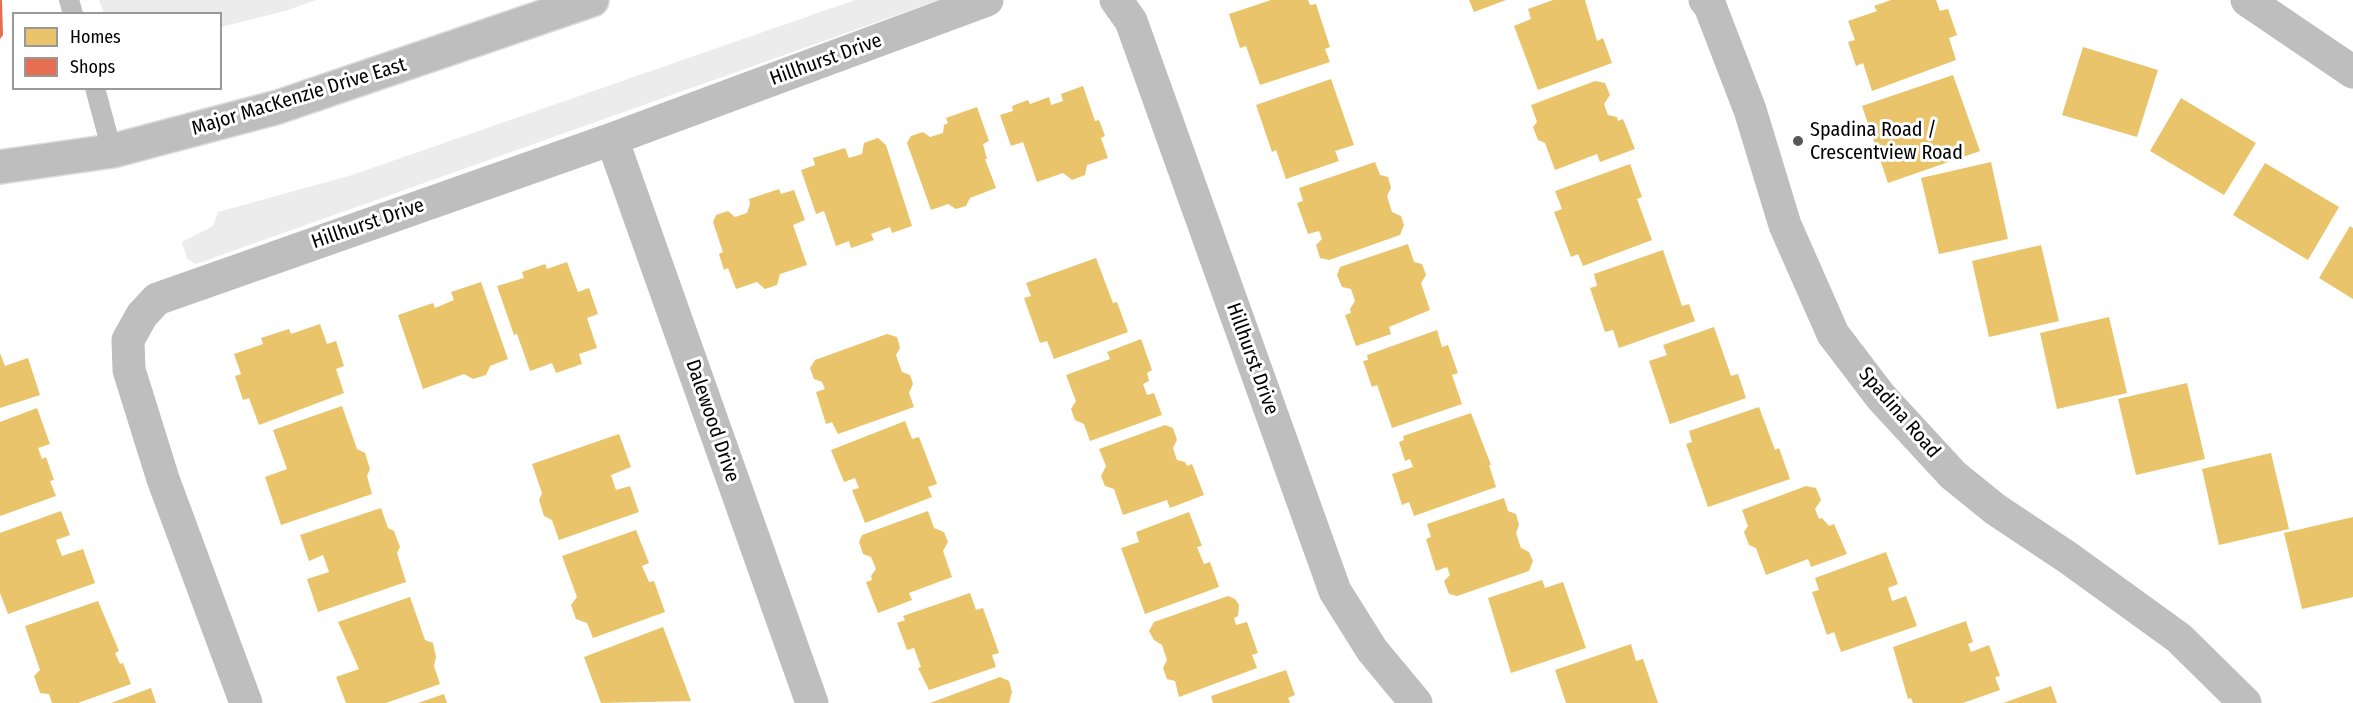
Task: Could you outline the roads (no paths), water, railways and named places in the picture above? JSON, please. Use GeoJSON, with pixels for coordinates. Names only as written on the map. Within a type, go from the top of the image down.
{"type":"FeatureCollection","features":[{"type":"Feature","properties":{"kind":"street","name":"Major MacKenzie Drive East"},"geometry":{"type":"LineString","coordinates":[[0,167],[112,150],[278,107],[592,0]]}},
{"type":"Feature","properties":{"kind":"street","name":"Hillhurst Drive"},"geometry":{"type":"LineString","coordinates":[[246,703],[163,479],[129,370],[128,340],[142,315],[157,299],[612,139],[987,0]]}},
{"type":"Feature","properties":{"kind":"street","name":"Hillhurst Drive"},"geometry":{"type":"LineString","coordinates":[[1116,0],[1131,21],[1146,60],[1335,591],[1372,650],[1416,703]]}},
{"type":"Feature","properties":{"kind":"street"},"geometry":{"type":"LineString","coordinates":[[2247,0],[2353,72]]}},
{"type":"Feature","properties":{"kind":"street","name":"Spadina Road"},"geometry":{"type":"LineString","coordinates":[[1708,2],[1750,110],[1785,225],[1833,334],[1881,398],[1953,475],[1995,509],[2067,557],[2179,638],[2245,703]]}},
{"type":"Feature","properties":{"kind":"street","name":"Dalewood Drive"},"geometry":{"type":"LineString","coordinates":[[612,139],[812,703]]}},
{"type":"Feature","properties":{"kind":"lane"},"geometry":{"type":"LineString","coordinates":[[96,90],[112,150]]}},
{"type":"Feature","properties":{"kind":"place","name":"Spadina Road / Crescentview Road"},"geometry":{"type":"Point","coordinates":[1798,141]}}]}
